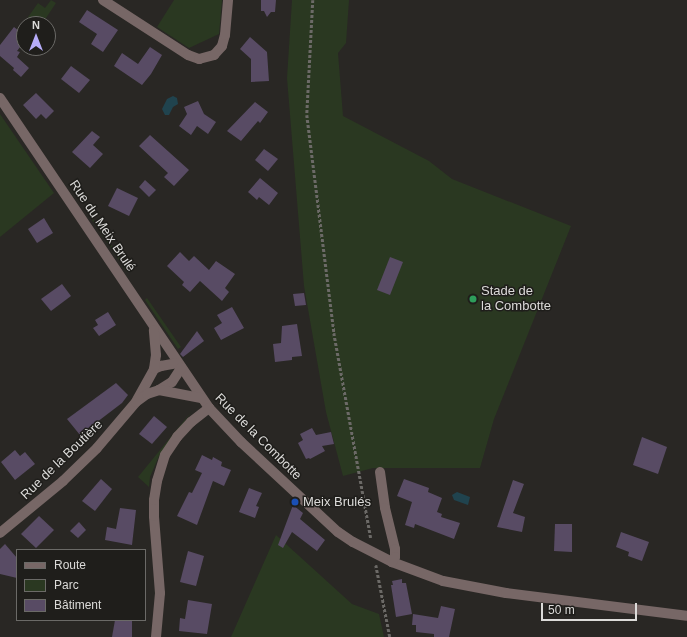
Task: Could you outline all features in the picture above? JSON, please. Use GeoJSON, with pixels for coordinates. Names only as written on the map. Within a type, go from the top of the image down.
{"type":"FeatureCollection","features":[{"type":"Feature","properties":{"kind":"street"},"geometry":{"type":"LineString","coordinates":[[103,0],[188,55],[199,59],[214,55],[222,46],[225,35],[228,0]]}},
{"type":"Feature","properties":{"kind":"street","name":"Rue du Meix Brulé"},"geometry":{"type":"LineString","coordinates":[[0,98],[180,366]]}},
{"type":"Feature","properties":{"kind":"street","name":"Rue de la Boutière"},"geometry":{"type":"LineString","coordinates":[[0,533],[39,502],[97,448],[136,402],[154,369],[156,340],[153,326]]}},
{"type":"Feature","properties":{"kind":"street"},"geometry":{"type":"LineString","coordinates":[[154,369],[161,366],[180,366]]}},
{"type":"Feature","properties":{"kind":"street","name":"Rue de la Combotte"},"geometry":{"type":"LineString","coordinates":[[180,366],[209,408],[240,442],[325,520],[348,538],[392,562],[442,581],[464,586],[506,593],[687,616]]}},
{"type":"Feature","properties":{"kind":"street","name":"Rue de la Boutière"},"geometry":{"type":"LineString","coordinates":[[136,402],[147,394],[159,390],[172,382],[180,366]]}},
{"type":"Feature","properties":{"kind":"street"},"geometry":{"type":"LineString","coordinates":[[159,390],[202,398]]}},
{"type":"Feature","properties":{"kind":"street"},"geometry":{"type":"LineString","coordinates":[[156,637],[160,593],[154,516],[154,500],[157,481],[165,455],[191,422],[209,408]]}},
{"type":"Feature","properties":{"kind":"street"},"geometry":{"type":"LineString","coordinates":[[380,472],[385,508],[395,549],[395,557],[392,562]]}},
{"type":"Feature","properties":{"kind":"path"},"geometry":{"type":"LineString","coordinates":[[313,0],[308,115],[334,333],[390,637]]}},
{"type":"Feature","properties":{"kind":"green space"},"geometry":{"type":"Polygon","coordinates":[[[51,0],[56,3],[47,16],[29,16],[38,3],[45,8],[51,0]]]}},
{"type":"Feature","properties":{"kind":"green space"},"geometry":{"type":"Polygon","coordinates":[[[174,0],[222,0],[219,34],[189,48],[157,27],[174,0]]]}},
{"type":"Feature","properties":{"kind":"green space"},"geometry":{"type":"Polygon","coordinates":[[[292,0],[349,0],[346,43],[338,53],[343,116],[429,161],[452,179],[571,226],[494,419],[480,468],[373,468],[343,476],[326,412],[304,286],[287,78],[292,0]]]}},
{"type":"Feature","properties":{"kind":"green space"},"geometry":{"type":"Polygon","coordinates":[[[0,114],[54,193],[0,237],[0,114]]]}},
{"type":"Feature","properties":{"kind":"green space"},"geometry":{"type":"Polygon","coordinates":[[[93,219],[129,270],[127,272],[92,220],[93,219]]]}},
{"type":"Feature","properties":{"kind":"green space"},"geometry":{"type":"Polygon","coordinates":[[[147,298],[181,347],[178,349],[145,300],[147,298]]]}},
{"type":"Feature","properties":{"kind":"green space"},"geometry":{"type":"Polygon","coordinates":[[[192,411],[159,456],[150,477],[149,487],[138,477],[192,411]]]}},
{"type":"Feature","properties":{"kind":"green space"},"geometry":{"type":"Polygon","coordinates":[[[276,535],[352,604],[379,614],[384,637],[231,637],[276,535]]]}},
{"type":"Feature","properties":{"kind":"water"},"geometry":{"type":"Polygon","coordinates":[[[173,96],[177,98],[178,104],[173,107],[169,115],[165,115],[162,109],[167,99],[173,96]]]}},
{"type":"Feature","properties":{"kind":"water"},"geometry":{"type":"Polygon","coordinates":[[[457,492],[470,497],[468,505],[454,500],[452,495],[457,492]]]}},
{"type":"Feature","properties":{"kind":"building"},"geometry":{"type":"Polygon","coordinates":[[[261,0],[276,0],[275,12],[271,12],[267,17],[264,11],[261,11],[261,0]]]}},
{"type":"Feature","properties":{"kind":"building"},"geometry":{"type":"Polygon","coordinates":[[[87,10],[118,30],[103,52],[91,44],[97,34],[79,22],[87,10]]]}},
{"type":"Feature","properties":{"kind":"building"},"geometry":{"type":"Polygon","coordinates":[[[14,27],[16,29],[16,56],[29,68],[21,77],[13,70],[14,68],[0,56],[0,45],[14,27]]]}},
{"type":"Feature","properties":{"kind":"building"},"geometry":{"type":"Polygon","coordinates":[[[250,37],[267,52],[269,81],[251,82],[251,59],[240,49],[250,37]]]}},
{"type":"Feature","properties":{"kind":"building"},"geometry":{"type":"Polygon","coordinates":[[[150,47],[162,55],[151,74],[142,85],[114,66],[122,53],[138,64],[150,47]]]}},
{"type":"Feature","properties":{"kind":"building"},"geometry":{"type":"Polygon","coordinates":[[[71,66],[90,80],[79,93],[61,79],[71,66]]]}},
{"type":"Feature","properties":{"kind":"building"},"geometry":{"type":"Polygon","coordinates":[[[36,93],[54,111],[46,119],[41,114],[36,119],[23,105],[36,93]]]}},
{"type":"Feature","properties":{"kind":"building"},"geometry":{"type":"Polygon","coordinates":[[[198,101],[204,114],[216,122],[208,134],[197,126],[191,135],[179,126],[187,114],[184,107],[198,101]]]}},
{"type":"Feature","properties":{"kind":"building"},"geometry":{"type":"Polygon","coordinates":[[[255,102],[268,112],[260,123],[258,121],[241,141],[227,131],[255,102]]]}},
{"type":"Feature","properties":{"kind":"building"},"geometry":{"type":"Polygon","coordinates":[[[92,131],[100,137],[93,145],[103,154],[90,168],[72,152],[92,131]]]}},
{"type":"Feature","properties":{"kind":"building"},"geometry":{"type":"Polygon","coordinates":[[[150,135],[189,170],[174,186],[164,177],[168,173],[139,146],[150,135]]]}},
{"type":"Feature","properties":{"kind":"building"},"geometry":{"type":"Polygon","coordinates":[[[264,149],[278,159],[268,171],[255,160],[264,149]]]}},
{"type":"Feature","properties":{"kind":"building"},"geometry":{"type":"Polygon","coordinates":[[[260,178],[278,193],[269,205],[259,197],[257,200],[248,192],[260,178]]]}},
{"type":"Feature","properties":{"kind":"building"},"geometry":{"type":"Polygon","coordinates":[[[145,180],[156,190],[149,197],[139,187],[145,180]]]}},
{"type":"Feature","properties":{"kind":"building"},"geometry":{"type":"Polygon","coordinates":[[[117,188],[138,198],[129,216],[108,206],[117,188]]]}},
{"type":"Feature","properties":{"kind":"building"},"geometry":{"type":"Polygon","coordinates":[[[44,218],[53,233],[37,243],[28,229],[44,218]]]}},
{"type":"Feature","properties":{"kind":"building"},"geometry":{"type":"Polygon","coordinates":[[[180,252],[189,261],[194,256],[209,270],[216,261],[235,274],[225,288],[229,292],[222,301],[200,281],[190,292],[182,285],[184,282],[167,266],[180,252]]]}},
{"type":"Feature","properties":{"kind":"building"},"geometry":{"type":"Polygon","coordinates":[[[390,257],[403,262],[390,295],[377,290],[390,257]]]}},
{"type":"Feature","properties":{"kind":"building"},"geometry":{"type":"Polygon","coordinates":[[[62,284],[71,296],[51,311],[41,299],[62,284]]]}},
{"type":"Feature","properties":{"kind":"building"},"geometry":{"type":"Polygon","coordinates":[[[304,293],[306,305],[295,306],[293,294],[304,293]]]}},
{"type":"Feature","properties":{"kind":"building"},"geometry":{"type":"Polygon","coordinates":[[[232,307],[244,328],[221,340],[214,328],[222,323],[217,315],[232,307]]]}},
{"type":"Feature","properties":{"kind":"building"},"geometry":{"type":"Polygon","coordinates":[[[108,312],[116,325],[99,336],[93,328],[98,325],[95,320],[108,312]]]}},
{"type":"Feature","properties":{"kind":"building"},"geometry":{"type":"Polygon","coordinates":[[[297,324],[302,356],[292,357],[292,360],[275,362],[273,344],[281,343],[282,326],[297,324]]]}},
{"type":"Feature","properties":{"kind":"building"},"geometry":{"type":"Polygon","coordinates":[[[197,331],[204,341],[183,357],[180,354],[197,331]]]}},
{"type":"Feature","properties":{"kind":"building"},"geometry":{"type":"Polygon","coordinates":[[[116,383],[128,395],[122,403],[80,435],[67,419],[116,383]]]}},
{"type":"Feature","properties":{"kind":"building"},"geometry":{"type":"Polygon","coordinates":[[[154,416],[167,427],[152,444],[139,434],[154,416]]]}},
{"type":"Feature","properties":{"kind":"building"},"geometry":{"type":"Polygon","coordinates":[[[312,428],[316,435],[331,432],[334,444],[322,446],[325,451],[310,459],[306,459],[298,443],[303,440],[300,434],[312,428]]]}},
{"type":"Feature","properties":{"kind":"building"},"geometry":{"type":"Polygon","coordinates":[[[642,437],[667,447],[658,474],[633,465],[642,437]]]}},
{"type":"Feature","properties":{"kind":"building"},"geometry":{"type":"Polygon","coordinates":[[[15,450],[20,456],[25,452],[35,464],[15,480],[1,462],[15,450]]]}},
{"type":"Feature","properties":{"kind":"building"},"geometry":{"type":"Polygon","coordinates":[[[202,455],[212,460],[213,457],[222,462],[221,466],[231,470],[224,486],[213,481],[197,525],[177,516],[189,492],[192,493],[202,473],[195,470],[202,455]]]}},
{"type":"Feature","properties":{"kind":"building"},"geometry":{"type":"Polygon","coordinates":[[[101,479],[112,489],[95,511],[82,501],[101,479]]]}},
{"type":"Feature","properties":{"kind":"building"},"geometry":{"type":"Polygon","coordinates":[[[404,479],[429,488],[428,492],[442,498],[437,512],[442,514],[441,517],[460,523],[454,539],[415,524],[414,528],[405,525],[412,502],[397,496],[404,479]]]}},
{"type":"Feature","properties":{"kind":"building"},"geometry":{"type":"Polygon","coordinates":[[[513,480],[524,484],[513,513],[525,517],[522,532],[497,527],[513,480]]]}},
{"type":"Feature","properties":{"kind":"building"},"geometry":{"type":"Polygon","coordinates":[[[249,488],[262,493],[256,506],[259,507],[255,518],[239,512],[249,488]]]}},
{"type":"Feature","properties":{"kind":"building"},"geometry":{"type":"Polygon","coordinates":[[[293,505],[303,513],[300,519],[325,540],[317,551],[292,532],[283,548],[278,545],[293,505]]]}},
{"type":"Feature","properties":{"kind":"building"},"geometry":{"type":"Polygon","coordinates":[[[120,508],[136,510],[132,545],[105,540],[107,527],[116,529],[120,508]]]}},
{"type":"Feature","properties":{"kind":"building"},"geometry":{"type":"Polygon","coordinates":[[[39,516],[54,530],[36,548],[21,534],[39,516]]]}},
{"type":"Feature","properties":{"kind":"building"},"geometry":{"type":"Polygon","coordinates":[[[79,522],[86,530],[78,538],[70,531],[79,522]]]}},
{"type":"Feature","properties":{"kind":"building"},"geometry":{"type":"Polygon","coordinates":[[[555,524],[572,524],[572,552],[554,551],[555,524]]]}},
{"type":"Feature","properties":{"kind":"building"},"geometry":{"type":"Polygon","coordinates":[[[621,532],[649,542],[642,561],[628,556],[629,552],[616,547],[621,532]]]}},
{"type":"Feature","properties":{"kind":"building"},"geometry":{"type":"Polygon","coordinates":[[[5,544],[16,557],[16,578],[0,574],[0,549],[5,544]]]}},
{"type":"Feature","properties":{"kind":"building"},"geometry":{"type":"Polygon","coordinates":[[[188,551],[204,556],[196,586],[180,582],[188,551]]]}},
{"type":"Feature","properties":{"kind":"building"},"geometry":{"type":"Polygon","coordinates":[[[402,579],[402,583],[406,583],[412,614],[396,617],[391,585],[393,585],[392,581],[402,579]]]}},
{"type":"Feature","properties":{"kind":"building"},"geometry":{"type":"Polygon","coordinates":[[[188,600],[212,604],[207,634],[179,631],[180,618],[185,619],[188,600]]]}},
{"type":"Feature","properties":{"kind":"building"},"geometry":{"type":"Polygon","coordinates":[[[441,606],[455,609],[449,637],[434,637],[434,634],[416,632],[416,625],[412,625],[413,614],[438,618],[441,606]]]}},
{"type":"Feature","properties":{"kind":"building"},"geometry":{"type":"Polygon","coordinates":[[[115,621],[132,621],[132,637],[112,637],[115,621]]]}},
{"type":"Feature","properties":{"kind":"place","name":"Stade de la Combotte"},"geometry":{"type":"Point","coordinates":[473,299]}},
{"type":"Feature","properties":{"kind":"place","name":"Meix Brulés"},"geometry":{"type":"Point","coordinates":[295,502]}}]}
